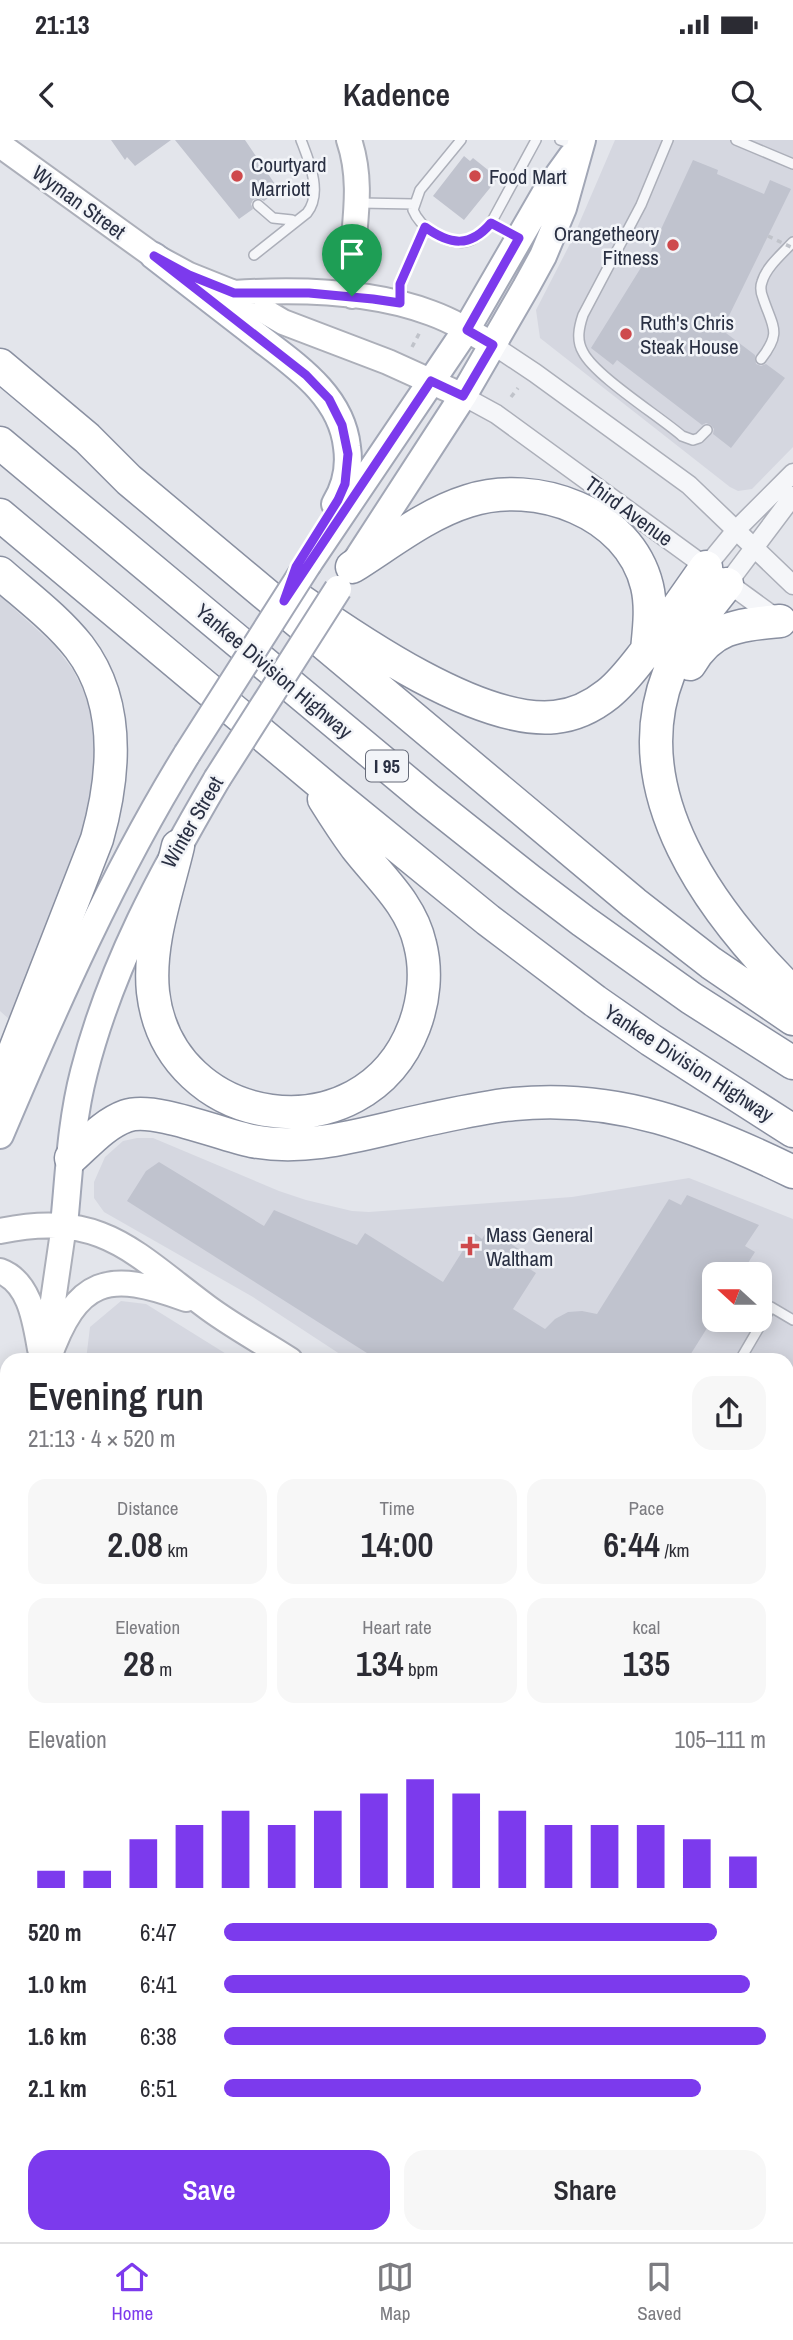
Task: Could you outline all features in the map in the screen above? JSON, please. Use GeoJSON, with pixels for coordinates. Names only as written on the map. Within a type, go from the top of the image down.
{"type":"FeatureCollection","features":[{"type":"Feature","properties":{"kind":"highway"},"geometry":{"type":"LineString","coordinates":[[0,365],[87,438],[251,566],[327,619],[407,669],[484,704],[534,717],[556,717],[578,712],[615,688],[717,576]]}},
{"type":"Feature","properties":{"kind":"highway"},"geometry":{"type":"LineString","coordinates":[[87,438],[129,480],[634,903],[685,944],[793,1019]]}},
{"type":"Feature","properties":{"kind":"highway","name":"Yankee Division Highway"},"geometry":{"type":"LineString","coordinates":[[0,443],[529,880],[691,998],[793,1063]]}},
{"type":"Feature","properties":{"kind":"highway"},"geometry":{"type":"LineString","coordinates":[[345,578],[429,518],[466,502],[506,494],[550,499],[599,520],[622,539],[634,555],[649,595],[647,650]]}},
{"type":"Feature","properties":{"kind":"highway","name":"Yankee Division Highway"},"geometry":{"type":"LineString","coordinates":[[0,514],[303,769],[488,920],[595,1001],[685,1063],[793,1131]]}},
{"type":"Feature","properties":{"kind":"highway"},"geometry":{"type":"LineString","coordinates":[[0,573],[66,632],[85,655],[103,696],[109,718],[111,743],[107,796],[97,839],[0,1088]]}},
{"type":"Feature","properties":{"kind":"highway"},"geometry":{"type":"LineString","coordinates":[[717,576],[664,684],[656,740],[659,774],[666,805],[691,864],[717,906],[747,944],[793,993]]}},
{"type":"Feature","properties":{"kind":"highway"},"geometry":{"type":"LineString","coordinates":[[666,805],[673,714],[678,692],[692,661],[707,642],[722,631],[738,626],[786,624]]}},
{"type":"Feature","properties":{"kind":"highway"},"geometry":{"type":"LineString","coordinates":[[178,846],[158,927],[152,971],[157,1014],[166,1039],[176,1054],[187,1069],[213,1091],[260,1110],[310,1111],[341,1103],[357,1095],[396,1060],[411,1034],[421,1004],[423,957],[417,932],[405,907],[356,846],[303,769]]}},
{"type":"Feature","properties":{"kind":"highway"},"geometry":{"type":"LineString","coordinates":[[71,1158],[107,1127],[125,1117],[140,1114],[158,1116],[268,1144],[301,1144],[350,1137],[498,1106],[557,1102],[605,1106],[668,1119],[737,1145],[793,1172]]}},
{"type":"Feature","properties":{"kind":"main road","name":"Winter Street"},"geometry":{"type":"LineString","coordinates":[[0,1136],[45,1030],[138,838],[187,754],[284,601],[305,561],[467,330],[574,142]]}},
{"type":"Feature","properties":{"kind":"main road","name":"Winter Street"},"geometry":{"type":"LineString","coordinates":[[64,1225],[80,1088],[101,1014],[133,933],[178,846],[218,779],[463,396],[532,277],[554,231],[571,184],[574,142]]}},
{"type":"Feature","properties":{"kind":"main road"},"geometry":{"type":"LineString","coordinates":[[154,256],[306,375],[319,387],[337,412],[347,444],[348,475],[340,496],[305,561]]}},
{"type":"Feature","properties":{"kind":"street"},"geometry":{"type":"LineString","coordinates":[[349,140],[357,178],[358,203],[350,272],[352,296]]}},
{"type":"Feature","properties":{"kind":"street","name":"Wyman Street"},"geometry":{"type":"LineString","coordinates":[[0,145],[154,256],[189,275],[234,293],[283,322],[388,362],[463,396]]}},
{"type":"Feature","properties":{"kind":"street","name":"Wyman Street"},"geometry":{"type":"LineString","coordinates":[[234,293],[285,292],[352,296],[400,303],[435,315],[493,345]]}},
{"type":"Feature","properties":{"kind":"street"},"geometry":{"type":"LineString","coordinates":[[493,345],[676,475],[737,529],[793,585]]}},
{"type":"Feature","properties":{"kind":"street","name":"Third Avenue"},"geometry":{"type":"LineString","coordinates":[[463,396],[498,415],[786,624]]}},
{"type":"Feature","properties":{"kind":"street"},"geometry":{"type":"LineString","coordinates":[[717,576],[737,529],[793,473]]}},
{"type":"Feature","properties":{"kind":"street"},"geometry":{"type":"LineString","coordinates":[[717,576],[754,547],[793,496]]}},
{"type":"Feature","properties":{"kind":"street"},"geometry":{"type":"LineString","coordinates":[[0,1231],[30,1226],[64,1225],[91,1230],[120,1243],[206,1306],[279,1353]]}},
{"type":"Feature","properties":{"kind":"street","name":"Winter Street"},"geometry":{"type":"LineString","coordinates":[[45,1353],[64,1225]]}},
{"type":"Feature","properties":{"kind":"street"},"geometry":{"type":"LineString","coordinates":[[0,1271],[15,1279],[27,1299],[42,1353]]}},
{"type":"Feature","properties":{"kind":"street"},"geometry":{"type":"LineString","coordinates":[[48,1353],[73,1309],[92,1291],[110,1283],[143,1284],[206,1306]]}},
{"type":"Feature","properties":{"kind":"lane"},"geometry":{"type":"LineString","coordinates":[[258,205],[274,218],[292,220],[254,255],[307,213],[313,204],[311,169],[301,140]]}},
{"type":"Feature","properties":{"kind":"lane"},"geometry":{"type":"LineString","coordinates":[[461,140],[420,190],[414,204],[414,214],[425,227],[445,239],[463,242],[483,233],[491,223],[536,140]]}},
{"type":"Feature","properties":{"kind":"lane"},"geometry":{"type":"LineString","coordinates":[[668,140],[637,213],[583,315],[579,328],[580,345],[592,365],[682,436],[693,440],[707,430]]}},
{"type":"Feature","properties":{"kind":"lane"},"geometry":{"type":"LineString","coordinates":[[736,140],[793,164]]}},
{"type":"Feature","properties":{"kind":"lane"},"geometry":{"type":"LineString","coordinates":[[358,203],[414,204]]}},
{"type":"Feature","properties":{"kind":"lane"},"geometry":{"type":"LineString","coordinates":[[491,223],[519,238]]}},
{"type":"Feature","properties":{"kind":"lane"},"geometry":{"type":"LineString","coordinates":[[400,303],[400,284],[425,227]]}},
{"type":"Feature","properties":{"kind":"lane"},"geometry":{"type":"LineString","coordinates":[[761,359],[773,343],[775,334],[761,283],[766,273],[793,242]]}},
{"type":"Feature","properties":{"kind":"lane"},"geometry":{"type":"LineString","coordinates":[[744,1353],[771,1307],[793,1320]]}},
{"type":"Feature","properties":{"kind":"path"},"geometry":{"type":"LineString","coordinates":[[768,236],[793,248]]}},
{"type":"Feature","properties":{"kind":"path"},"geometry":{"type":"LineString","coordinates":[[412,347],[420,332]]}},
{"type":"Feature","properties":{"kind":"path"},"geometry":{"type":"LineString","coordinates":[[511,397],[518,388]]}},
{"type":"Feature","properties":{"kind":"shaded area"},"geometry":{"type":"Polygon","coordinates":[[[615,140],[793,140],[793,447],[752,489],[738,491],[730,487],[540,338],[536,310],[572,240],[615,140]]]}},
{"type":"Feature","properties":{"kind":"shaded area"},"geometry":{"type":"Polygon","coordinates":[[[0,596],[54,645],[73,670],[90,710],[95,757],[90,807],[82,834],[10,1020],[0,1011],[0,596]]]}},
{"type":"Feature","properties":{"kind":"shaded area","name":"Mass General Waltham"},"geometry":{"type":"Polygon","coordinates":[[[137,1138],[153,1138],[279,1191],[352,1211],[572,1197],[689,1178],[793,1219],[793,1353],[338,1353],[253,1297],[104,1212],[94,1198],[94,1182],[105,1157],[123,1141],[137,1138]]]}},
{"type":"Feature","properties":{"kind":"shaded area"},"geometry":{"type":"Polygon","coordinates":[[[121,1301],[146,1304],[225,1353],[87,1353],[90,1327],[121,1301]]]}},
{"type":"Feature","properties":{"kind":"building"},"geometry":{"type":"Polygon","coordinates":[[[111,140],[171,140],[135,166],[127,157],[125,160],[111,140]]]}},
{"type":"Feature","properties":{"kind":"building","name":"Courtyard Marriott"},"geometry":{"type":"Polygon","coordinates":[[[175,140],[245,140],[279,190],[264,201],[259,198],[253,200],[253,209],[239,219],[175,140]]]}},
{"type":"Feature","properties":{"kind":"building"},"geometry":{"type":"Polygon","coordinates":[[[464,156],[470,161],[473,158],[498,178],[464,220],[433,196],[464,156]]]}},
{"type":"Feature","properties":{"kind":"building"},"geometry":{"type":"Polygon","coordinates":[[[693,160],[718,170],[717,174],[764,194],[770,180],[791,189],[722,330],[755,355],[756,364],[766,364],[785,378],[731,448],[713,434],[711,425],[702,425],[617,360],[613,365],[591,348],[650,253],[693,160]]]}},
{"type":"Feature","properties":{"kind":"building"},"geometry":{"type":"Polygon","coordinates":[[[159,1162],[264,1226],[274,1210],[357,1245],[365,1233],[443,1282],[474,1233],[482,1239],[488,1229],[531,1257],[525,1266],[536,1273],[513,1309],[545,1329],[568,1312],[597,1314],[669,1199],[681,1205],[687,1195],[759,1225],[745,1246],[755,1252],[749,1262],[702,1262],[702,1332],[705,1332],[691,1353],[367,1353],[127,1201],[146,1171],[159,1162]]]}},
{"type":"Feature","properties":{"kind":"place","name":"Courtyard Marriott"},"geometry":{"type":"Point","coordinates":[237,176]}},
{"type":"Feature","properties":{"kind":"place","name":"Food Mart"},"geometry":{"type":"Point","coordinates":[475,176]}},
{"type":"Feature","properties":{"kind":"place","name":"Orangetheory Fitness"},"geometry":{"type":"Point","coordinates":[673,245]}},
{"type":"Feature","properties":{"kind":"place","name":"Ruth's Chris Steak House"},"geometry":{"type":"Point","coordinates":[626,334]}},
{"type":"Feature","properties":{"kind":"place","name":"Mass General Waltham"},"geometry":{"type":"Point","coordinates":[470,1246]}},
{"type":"Feature","properties":{"kind":"route"},"geometry":{"type":"LineString","coordinates":[[491,223],[519,238],[467,330],[493,345],[463,396],[431,381],[284,601],[296,567],[338,500],[348,475],[348,454],[342,425],[329,399],[306,375],[154,256],[189,275],[234,293],[285,292],[352,296],[400,303],[400,284],[425,227],[445,239],[463,242],[483,233],[491,223]]}}]}
